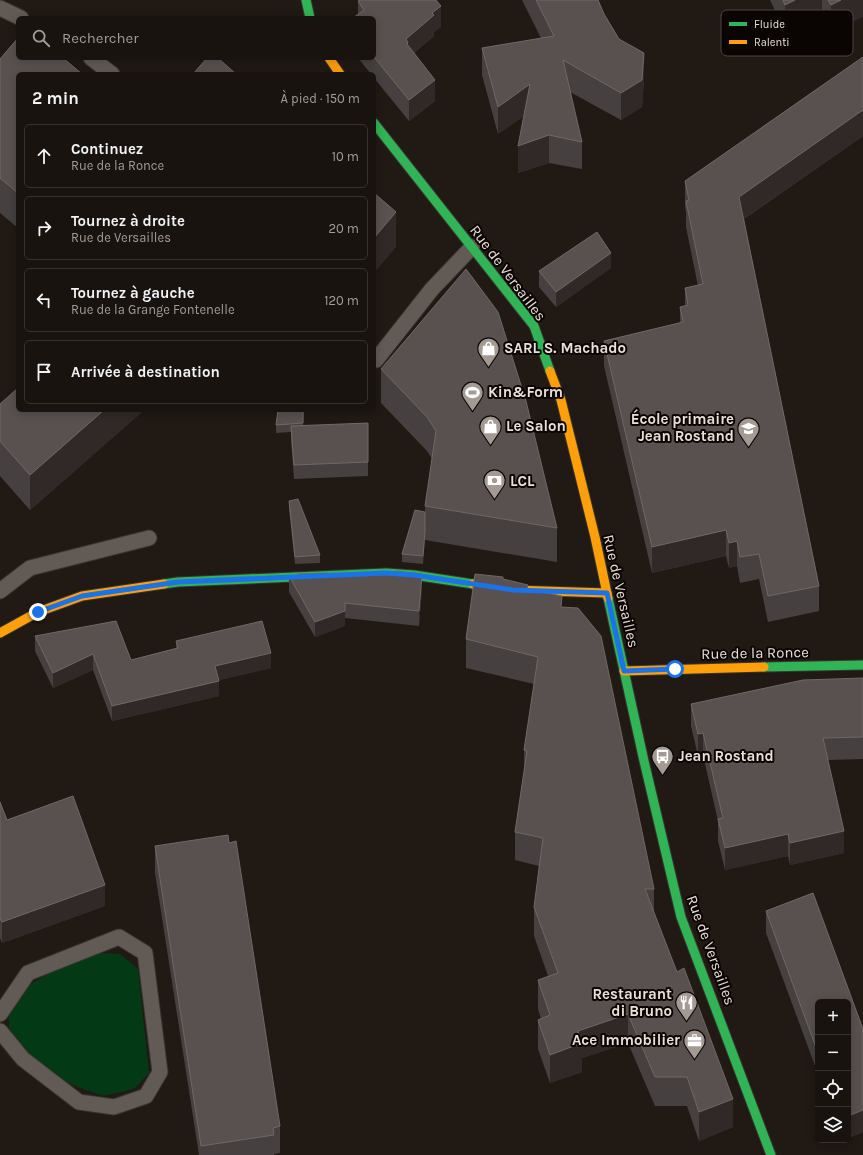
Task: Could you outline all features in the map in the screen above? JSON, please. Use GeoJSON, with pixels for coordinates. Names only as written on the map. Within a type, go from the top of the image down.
{"type":"FeatureCollection","features":[{"type":"Feature","properties":{"kind":"main road"},"geometry":{"type":"LineString","coordinates":[[306,0],[310,16]]}},
{"type":"Feature","properties":{"kind":"main road"},"geometry":{"type":"LineString","coordinates":[[330,60],[339,72]]}},
{"type":"Feature","properties":{"kind":"main road","name":"Rue de Versailles"},"geometry":{"type":"LineString","coordinates":[[376,126],[534,326],[561,400],[607,593],[681,918],[771,1155]]}},
{"type":"Feature","properties":{"kind":"main road"},"geometry":{"type":"LineString","coordinates":[[0,633],[38,612],[82,596],[178,582],[386,573],[414,575],[513,590],[607,593]]}},
{"type":"Feature","properties":{"kind":"main road","name":"Rue de la Ronce"},"geometry":{"type":"LineString","coordinates":[[624,671],[863,665]]}},
{"type":"Feature","properties":{"kind":"lane"},"geometry":{"type":"LineString","coordinates":[[0,8],[17,16]]}},
{"type":"Feature","properties":{"kind":"lane"},"geometry":{"type":"LineString","coordinates":[[93,60],[109,72]]}},
{"type":"Feature","properties":{"kind":"lane"},"geometry":{"type":"LineString","coordinates":[[376,360],[432,289],[472,247]]}},
{"type":"Feature","properties":{"kind":"lane"},"geometry":{"type":"LineString","coordinates":[[0,591],[30,568],[149,538]]}},
{"type":"Feature","properties":{"kind":"lane"},"geometry":{"type":"LineString","coordinates":[[0,1014],[28,973],[119,937],[145,953],[160,1072],[146,1096],[114,1107],[80,1102],[23,1060],[0,1031]]}},
{"type":"Feature","properties":{"kind":"green space"},"geometry":{"type":"Polygon","coordinates":[[[100,953],[120,954],[138,969],[149,1073],[134,1089],[103,1096],[70,1084],[30,1054],[9,1028],[9,1013],[14,1001],[22,991],[33,982],[61,968],[100,953]]]}},
{"type":"Feature","properties":{"kind":"building"},"geometry":{"type":"Polygon","coordinates":[[[436,0],[441,6],[432,13],[434,15],[406,39],[407,44],[435,80],[409,100],[376,59],[376,16],[356,16],[364,10],[358,1],[436,0]]]}},
{"type":"Feature","properties":{"kind":"building"},"geometry":{"type":"Polygon","coordinates":[[[536,0],[598,0],[604,14],[619,39],[644,53],[642,80],[621,93],[563,60],[582,142],[549,135],[518,146],[530,84],[498,107],[482,48],[554,36],[536,0]]]}},
{"type":"Feature","properties":{"kind":"building"},"geometry":{"type":"Polygon","coordinates":[[[783,0],[795,0],[785,5],[783,0]]]}},
{"type":"Feature","properties":{"kind":"building"},"geometry":{"type":"Polygon","coordinates":[[[828,0],[841,0],[831,5],[828,0]]]}},
{"type":"Feature","properties":{"kind":"building"},"geometry":{"type":"Polygon","coordinates":[[[16,40],[16,60],[65,60],[80,72],[16,72],[16,191],[0,178],[0,59],[16,40]]]}},
{"type":"Feature","properties":{"kind":"building"},"geometry":{"type":"Polygon","coordinates":[[[863,57],[863,110],[739,197],[819,586],[768,596],[759,554],[740,557],[737,541],[729,543],[726,530],[652,547],[604,341],[683,322],[680,307],[688,305],[685,288],[703,284],[686,201],[689,200],[685,181],[863,57]]]}},
{"type":"Feature","properties":{"kind":"building"},"geometry":{"type":"Polygon","coordinates":[[[205,60],[220,60],[234,72],[195,72],[205,60]]]}},
{"type":"Feature","properties":{"kind":"building"},"geometry":{"type":"Polygon","coordinates":[[[376,195],[396,212],[376,236],[376,195]]]}},
{"type":"Feature","properties":{"kind":"building"},"geometry":{"type":"Polygon","coordinates":[[[597,232],[611,253],[556,292],[539,271],[597,232]]]}},
{"type":"Feature","properties":{"kind":"building"},"geometry":{"type":"Polygon","coordinates":[[[466,269],[498,312],[526,401],[557,528],[425,506],[436,431],[427,417],[381,369],[466,269]]]}},
{"type":"Feature","properties":{"kind":"building"},"geometry":{"type":"Polygon","coordinates":[[[16,390],[16,412],[102,412],[30,475],[0,441],[0,404],[16,390]]]}},
{"type":"Feature","properties":{"kind":"building"},"geometry":{"type":"Polygon","coordinates":[[[278,412],[303,412],[303,423],[276,425],[278,412]]]}},
{"type":"Feature","properties":{"kind":"building"},"geometry":{"type":"Polygon","coordinates":[[[368,423],[368,462],[294,465],[291,426],[368,423]]]}},
{"type":"Feature","properties":{"kind":"building"},"geometry":{"type":"Polygon","coordinates":[[[298,499],[320,555],[295,557],[289,501],[298,499]]]}},
{"type":"Feature","properties":{"kind":"building"},"geometry":{"type":"Polygon","coordinates":[[[415,510],[425,512],[423,556],[402,554],[415,510]]]}},
{"type":"Feature","properties":{"kind":"building"},"geometry":{"type":"Polygon","coordinates":[[[395,571],[422,574],[419,611],[345,603],[345,611],[315,622],[289,576],[298,576],[298,574],[329,573],[394,574],[395,571]]]}},
{"type":"Feature","properties":{"kind":"building"},"geometry":{"type":"Polygon","coordinates":[[[475,574],[503,577],[503,579],[528,585],[527,589],[562,596],[561,607],[578,608],[601,636],[654,889],[645,889],[677,972],[684,968],[733,1099],[699,1112],[687,1077],[655,1077],[628,1014],[578,1031],[582,1043],[550,1055],[538,1020],[550,1015],[538,980],[558,973],[534,907],[543,838],[515,832],[527,751],[524,750],[538,657],[466,639],[475,574]]]}},
{"type":"Feature","properties":{"kind":"building"},"geometry":{"type":"Polygon","coordinates":[[[116,621],[131,660],[178,648],[176,641],[262,621],[271,653],[215,666],[219,681],[112,706],[93,654],[53,673],[35,636],[116,621]]]}},
{"type":"Feature","properties":{"kind":"building"},"geometry":{"type":"Polygon","coordinates":[[[863,678],[863,737],[823,738],[844,831],[790,843],[788,834],[725,848],[718,819],[723,818],[703,733],[698,734],[691,704],[803,680],[863,678]]]}},
{"type":"Feature","properties":{"kind":"building"},"geometry":{"type":"Polygon","coordinates":[[[73,796],[105,885],[2,922],[0,918],[0,802],[7,820],[73,796]]]}},
{"type":"Feature","properties":{"kind":"building"},"geometry":{"type":"Polygon","coordinates":[[[228,835],[229,843],[236,841],[280,1126],[273,1128],[274,1135],[201,1146],[155,846],[228,835]]]}},
{"type":"Feature","properties":{"kind":"building"},"geometry":{"type":"Polygon","coordinates":[[[813,893],[863,1029],[863,1110],[851,1115],[851,999],[815,999],[815,1045],[766,911],[813,893]]]}},
{"type":"Feature","properties":{"kind":"traffic: fast"},"geometry":{"type":"LineString","coordinates":[[306,0],[310,16]]}},
{"type":"Feature","properties":{"kind":"traffic: fast"},"geometry":{"type":"LineString","coordinates":[[376,126],[534,326],[550,371]]}},
{"type":"Feature","properties":{"kind":"traffic: fast"},"geometry":{"type":"LineString","coordinates":[[164,584],[178,582],[386,573],[414,575],[473,584]]}},
{"type":"Feature","properties":{"kind":"traffic: fast"},"geometry":{"type":"LineString","coordinates":[[608,598],[644,761],[681,917],[771,1155]]}},
{"type":"Feature","properties":{"kind":"traffic: fast"},"geometry":{"type":"LineString","coordinates":[[764,667],[863,665]]}},
{"type":"Feature","properties":{"kind":"traffic: slow"},"geometry":{"type":"LineString","coordinates":[[330,60],[339,72]]}},
{"type":"Feature","properties":{"kind":"traffic: slow"},"geometry":{"type":"LineString","coordinates":[[550,371],[561,400],[595,537],[608,598]]}},
{"type":"Feature","properties":{"kind":"traffic: slow"},"geometry":{"type":"LineString","coordinates":[[0,633],[38,612],[82,596],[164,584]]}},
{"type":"Feature","properties":{"kind":"traffic: slow"},"geometry":{"type":"LineString","coordinates":[[473,584],[513,590],[607,593]]}},
{"type":"Feature","properties":{"kind":"traffic: slow"},"geometry":{"type":"LineString","coordinates":[[624,671],[764,667]]}},
{"type":"Feature","properties":{"kind":"place","name":"SARL S. Machado"},"geometry":{"type":"Point","coordinates":[488,368]}},
{"type":"Feature","properties":{"kind":"place","name":"Kin&Form"},"geometry":{"type":"Point","coordinates":[472,412]}},
{"type":"Feature","properties":{"kind":"place","name":"Le Salon"},"geometry":{"type":"Point","coordinates":[490,446]}},
{"type":"Feature","properties":{"kind":"place","name":"École primaire Jean Rostand"},"geometry":{"type":"Point","coordinates":[749,448]}},
{"type":"Feature","properties":{"kind":"place","name":"LCL"},"geometry":{"type":"Point","coordinates":[495,500]}},
{"type":"Feature","properties":{"kind":"place","name":"Jean Rostand"},"geometry":{"type":"Point","coordinates":[662,776]}},
{"type":"Feature","properties":{"kind":"place","name":"Restaurant di Bruno"},"geometry":{"type":"Point","coordinates":[687,1022]}},
{"type":"Feature","properties":{"kind":"place","name":"Ace Immobilier"},"geometry":{"type":"Point","coordinates":[695,1060]}},
{"type":"Feature","properties":{"kind":"route"},"geometry":{"type":"LineString","coordinates":[[38,612],[82,596],[178,582],[386,573],[414,575],[513,590],[607,593],[624,671],[675,669]]}}]}
